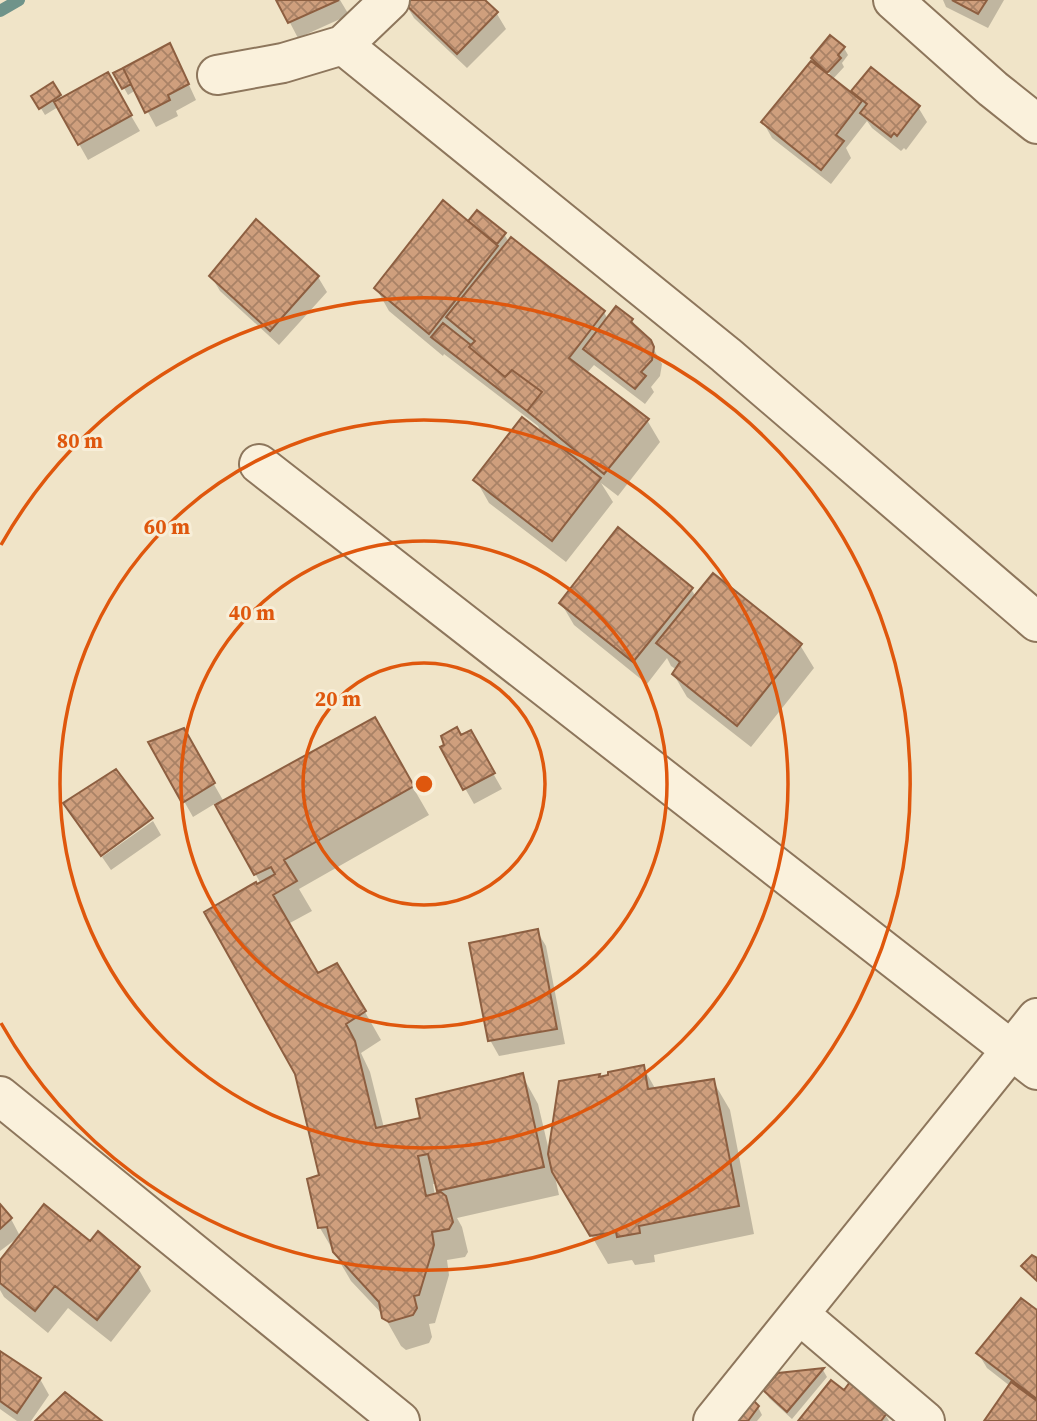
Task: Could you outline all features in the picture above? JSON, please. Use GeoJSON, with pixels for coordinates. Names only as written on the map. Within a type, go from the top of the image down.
{"type":"FeatureCollection","features":[{"type":"Feature","properties":{"kind":"street"},"geometry":{"type":"LineString","coordinates":[[217,75],[283,64],[343,45],[390,0]]}},
{"type":"Feature","properties":{"kind":"street"},"geometry":{"type":"LineString","coordinates":[[893,0],[993,89],[1037,124]]}},
{"type":"Feature","properties":{"kind":"street"},"geometry":{"type":"LineString","coordinates":[[343,45],[726,355],[1037,622]]}},
{"type":"Feature","properties":{"kind":"street"},"geometry":{"type":"LineString","coordinates":[[259,464],[1024,1060]]}},
{"type":"Feature","properties":{"kind":"street"},"geometry":{"type":"LineString","coordinates":[[713,1421],[799,1314],[1024,1060],[1037,1018]]}},
{"type":"Feature","properties":{"kind":"street"},"geometry":{"type":"LineString","coordinates":[[0,1096],[400,1421]]}},
{"type":"Feature","properties":{"kind":"street"},"geometry":{"type":"LineString","coordinates":[[799,1314],[925,1421]]}},
{"type":"Feature","properties":{"kind":"building"},"geometry":{"type":"Polygon","coordinates":[[[276,0],[339,0],[288,23],[276,0]]]}},
{"type":"Feature","properties":{"kind":"building"},"geometry":{"type":"Polygon","coordinates":[[[485,0],[498,12],[457,54],[403,2],[485,0]]]}},
{"type":"Feature","properties":{"kind":"building"},"geometry":{"type":"Polygon","coordinates":[[[952,0],[987,0],[978,14],[952,0]]]}},
{"type":"Feature","properties":{"kind":"building"},"geometry":{"type":"Polygon","coordinates":[[[830,35],[845,47],[838,55],[841,58],[827,73],[811,58],[830,35]]]}},
{"type":"Feature","properties":{"kind":"building"},"geometry":{"type":"Polygon","coordinates":[[[170,43],[189,84],[168,95],[170,100],[145,113],[123,68],[170,43]]]}},
{"type":"Feature","properties":{"kind":"building"},"geometry":{"type":"Polygon","coordinates":[[[811,61],[862,101],[836,135],[844,141],[821,170],[761,122],[811,61]]]}},
{"type":"Feature","properties":{"kind":"building"},"geometry":{"type":"Polygon","coordinates":[[[871,67],[920,106],[897,136],[894,133],[891,137],[860,113],[867,104],[851,91],[871,67]]]}},
{"type":"Feature","properties":{"kind":"building"},"geometry":{"type":"Polygon","coordinates":[[[123,68],[131,84],[122,89],[113,73],[123,68]]]}},
{"type":"Feature","properties":{"kind":"building"},"geometry":{"type":"Polygon","coordinates":[[[108,72],[132,115],[78,145],[54,102],[108,72]]]}},
{"type":"Feature","properties":{"kind":"building"},"geometry":{"type":"Polygon","coordinates":[[[53,82],[61,95],[39,109],[31,96],[53,82]]]}},
{"type":"Feature","properties":{"kind":"building"},"geometry":{"type":"Polygon","coordinates":[[[443,200],[498,246],[429,334],[374,288],[443,200]]]}},
{"type":"Feature","properties":{"kind":"building"},"geometry":{"type":"Polygon","coordinates":[[[477,210],[506,233],[497,244],[468,221],[477,210]]]}},
{"type":"Feature","properties":{"kind":"building"},"geometry":{"type":"Polygon","coordinates":[[[256,219],[319,276],[270,331],[209,276],[256,219]]]}},
{"type":"Feature","properties":{"kind":"building"},"geometry":{"type":"Polygon","coordinates":[[[511,237],[605,311],[569,358],[649,419],[604,474],[527,411],[542,392],[512,370],[505,377],[469,347],[475,341],[446,317],[511,237]]]}},
{"type":"Feature","properties":{"kind":"building"},"geometry":{"type":"Polygon","coordinates":[[[616,306],[633,319],[631,322],[651,340],[654,347],[652,360],[641,372],[646,376],[635,389],[583,349],[616,306]]]}},
{"type":"Feature","properties":{"kind":"building"},"geometry":{"type":"Polygon","coordinates":[[[443,323],[505,377],[512,370],[542,392],[527,411],[431,337],[443,323]]]}},
{"type":"Feature","properties":{"kind":"building"},"geometry":{"type":"Polygon","coordinates":[[[522,417],[601,478],[552,541],[473,480],[522,417]]]}},
{"type":"Feature","properties":{"kind":"building"},"geometry":{"type":"Polygon","coordinates":[[[618,527],[693,588],[633,662],[559,603],[618,527]]]}},
{"type":"Feature","properties":{"kind":"building"},"geometry":{"type":"Polygon","coordinates":[[[713,573],[802,644],[737,726],[672,674],[680,662],[656,643],[713,573]]]}},
{"type":"Feature","properties":{"kind":"building"},"geometry":{"type":"Polygon","coordinates":[[[375,717],[414,786],[284,860],[297,881],[273,895],[318,973],[337,963],[366,1011],[346,1024],[355,1041],[376,1128],[420,1118],[416,1099],[523,1073],[544,1167],[437,1191],[428,1154],[418,1156],[426,1196],[441,1192],[446,1196],[453,1222],[449,1229],[432,1232],[434,1245],[419,1295],[414,1296],[417,1308],[413,1315],[389,1322],[382,1318],[379,1302],[333,1252],[327,1227],[318,1228],[307,1179],[319,1175],[295,1074],[204,912],[275,874],[271,867],[254,875],[215,805],[375,717]]]}},
{"type":"Feature","properties":{"kind":"building"},"geometry":{"type":"Polygon","coordinates":[[[457,727],[461,735],[471,730],[495,773],[463,790],[440,747],[444,745],[441,736],[457,727]]]}},
{"type":"Feature","properties":{"kind":"building"},"geometry":{"type":"Polygon","coordinates":[[[184,728],[215,783],[182,803],[148,742],[184,728]]]}},
{"type":"Feature","properties":{"kind":"building"},"geometry":{"type":"Polygon","coordinates":[[[116,769],[153,818],[101,856],[63,803],[116,769]]]}},
{"type":"Feature","properties":{"kind":"building"},"geometry":{"type":"Polygon","coordinates":[[[538,929],[557,1029],[488,1041],[469,943],[538,929]]]}},
{"type":"Feature","properties":{"kind":"building"},"geometry":{"type":"Polygon","coordinates":[[[644,1065],[648,1089],[714,1079],[739,1206],[639,1226],[640,1233],[617,1237],[616,1232],[590,1236],[552,1172],[548,1154],[559,1081],[600,1074],[599,1077],[608,1075],[608,1072],[644,1065]]]}},
{"type":"Feature","properties":{"kind":"building"},"geometry":{"type":"Polygon","coordinates":[[[0,1204],[12,1218],[0,1229],[0,1204]]]}},
{"type":"Feature","properties":{"kind":"building"},"geometry":{"type":"Polygon","coordinates":[[[44,1204],[90,1241],[98,1231],[140,1267],[97,1320],[55,1286],[35,1311],[0,1283],[0,1260],[44,1204]]]}},
{"type":"Feature","properties":{"kind":"building"},"geometry":{"type":"Polygon","coordinates":[[[1032,1255],[1037,1258],[1037,1281],[1021,1266],[1032,1255]]]}},
{"type":"Feature","properties":{"kind":"building"},"geometry":{"type":"Polygon","coordinates":[[[1021,1298],[1037,1310],[1037,1399],[976,1353],[1021,1298]]]}},
{"type":"Feature","properties":{"kind":"building"},"geometry":{"type":"Polygon","coordinates":[[[0,1351],[41,1378],[17,1413],[0,1401],[0,1351]]]}},
{"type":"Feature","properties":{"kind":"building"},"geometry":{"type":"Polygon","coordinates":[[[824,1368],[787,1412],[763,1390],[778,1373],[824,1368]]]}},
{"type":"Feature","properties":{"kind":"building"},"geometry":{"type":"Polygon","coordinates":[[[831,1380],[844,1390],[850,1382],[887,1413],[881,1421],[798,1421],[831,1380]]]}},
{"type":"Feature","properties":{"kind":"building"},"geometry":{"type":"Polygon","coordinates":[[[1011,1382],[1037,1401],[1037,1421],[984,1421],[1011,1382]]]}},
{"type":"Feature","properties":{"kind":"building"},"geometry":{"type":"Polygon","coordinates":[[[65,1392],[102,1421],[35,1421],[65,1392]]]}},
{"type":"Feature","properties":{"kind":"building"},"geometry":{"type":"Polygon","coordinates":[[[753,1400],[759,1406],[748,1421],[736,1421],[753,1400]]]}},
{"type":"Feature","properties":{"kind":"waterway"},"geometry":{"type":"LineString","coordinates":[[0,11],[19,0]]}}]}
